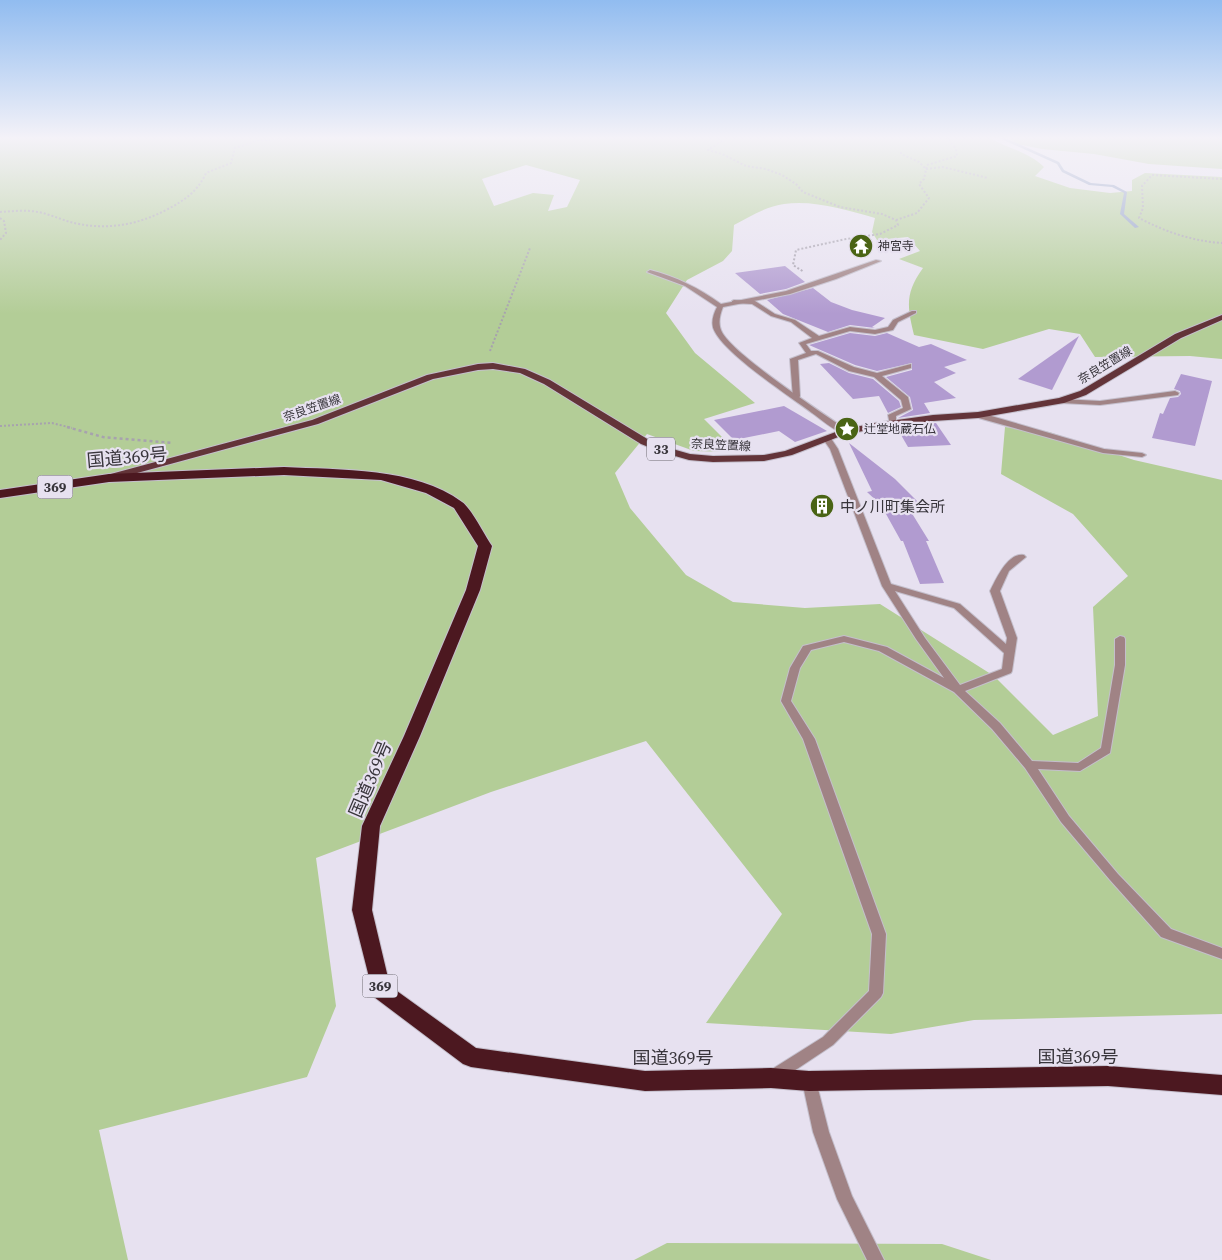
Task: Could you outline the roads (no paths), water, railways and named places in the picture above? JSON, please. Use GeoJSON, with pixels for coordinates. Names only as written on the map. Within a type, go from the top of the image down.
{"type":"FeatureCollection","features":[{"type":"Feature","properties":{"kind":"highway","name":"国道369号"},"geometry":{"type":"LineString","coordinates":[[0,494],[109,478],[284,471],[382,476],[430,490],[459,505],[485,546],[473,590],[412,736],[371,826],[362,910],[381,991],[471,1057],[645,1081],[771,1078],[809,1081],[1108,1076],[1222,1085]]}},
{"type":"Feature","properties":{"kind":"main road","name":"奈良笠置線"},"geometry":{"type":"LineString","coordinates":[[109,478],[315,422],[430,377],[478,367],[493,366],[522,371],[539,378],[645,442],[665,450],[689,457],[741,460],[764,458],[788,453],[844,432],[893,423],[978,414],[1061,401],[1083,393],[1178,336],[1222,318]]}},
{"type":"Feature","properties":{"kind":"street"},"geometry":{"type":"LineString","coordinates":[[844,432],[734,350],[718,333],[715,317],[720,306],[731,302],[786,294],[878,260]]}},
{"type":"Feature","properties":{"kind":"street"},"geometry":{"type":"LineString","coordinates":[[650,272],[678,279],[720,306]]}},
{"type":"Feature","properties":{"kind":"street"},"geometry":{"type":"LineString","coordinates":[[731,302],[753,302],[773,315],[794,321],[817,338]]}},
{"type":"Feature","properties":{"kind":"street"},"geometry":{"type":"LineString","coordinates":[[810,354],[802,343],[850,329],[875,332],[891,328],[895,321],[914,312]]}},
{"type":"Feature","properties":{"kind":"street"},"geometry":{"type":"LineString","coordinates":[[796,396],[794,358],[816,352],[852,369],[877,375],[905,399],[907,409],[892,415],[893,423]]}},
{"type":"Feature","properties":{"kind":"street"},"geometry":{"type":"LineString","coordinates":[[877,375],[908,366]]}},
{"type":"Feature","properties":{"kind":"street"},"geometry":{"type":"LineString","coordinates":[[1061,401],[1100,403],[1175,393]]}},
{"type":"Feature","properties":{"kind":"street"},"geometry":{"type":"LineString","coordinates":[[978,414],[1103,451],[1142,455]]}},
{"type":"Feature","properties":{"kind":"street"},"geometry":{"type":"LineString","coordinates":[[827,439],[834,449],[887,586],[921,639],[958,690],[996,726],[1029,765],[1065,819],[1114,878],[1166,933],[1222,954]]}},
{"type":"Feature","properties":{"kind":"street"},"geometry":{"type":"LineString","coordinates":[[771,1078],[828,1041],[876,993],[879,934],[809,739],[786,701],[796,668],[807,648],[844,639],[883,649],[958,690],[1008,672],[1012,638],[995,591],[1005,570],[1021,557]]}},
{"type":"Feature","properties":{"kind":"street"},"geometry":{"type":"LineString","coordinates":[[887,586],[957,606],[1009,652]]}},
{"type":"Feature","properties":{"kind":"street"},"geometry":{"type":"LineString","coordinates":[[1029,765],[1080,767],[1106,750],[1120,665],[1120,639]]}},
{"type":"Feature","properties":{"kind":"street"},"geometry":{"type":"LineString","coordinates":[[809,1081],[821,1132],[845,1199],[876,1260]]}},
{"type":"Feature","properties":{"kind":"waterway"},"geometry":{"type":"LineString","coordinates":[[1125,196],[1122,214],[1137,227]]}},
{"type":"Feature","properties":{"kind":"place","name":"神宮寺"},"geometry":{"type":"Point","coordinates":[861,246]}},
{"type":"Feature","properties":{"kind":"place","name":"辻堂地蔵石仏"},"geometry":{"type":"Point","coordinates":[847,429]}},
{"type":"Feature","properties":{"kind":"place","name":"中ノ川町集会所"},"geometry":{"type":"Point","coordinates":[822,506]}}]}
